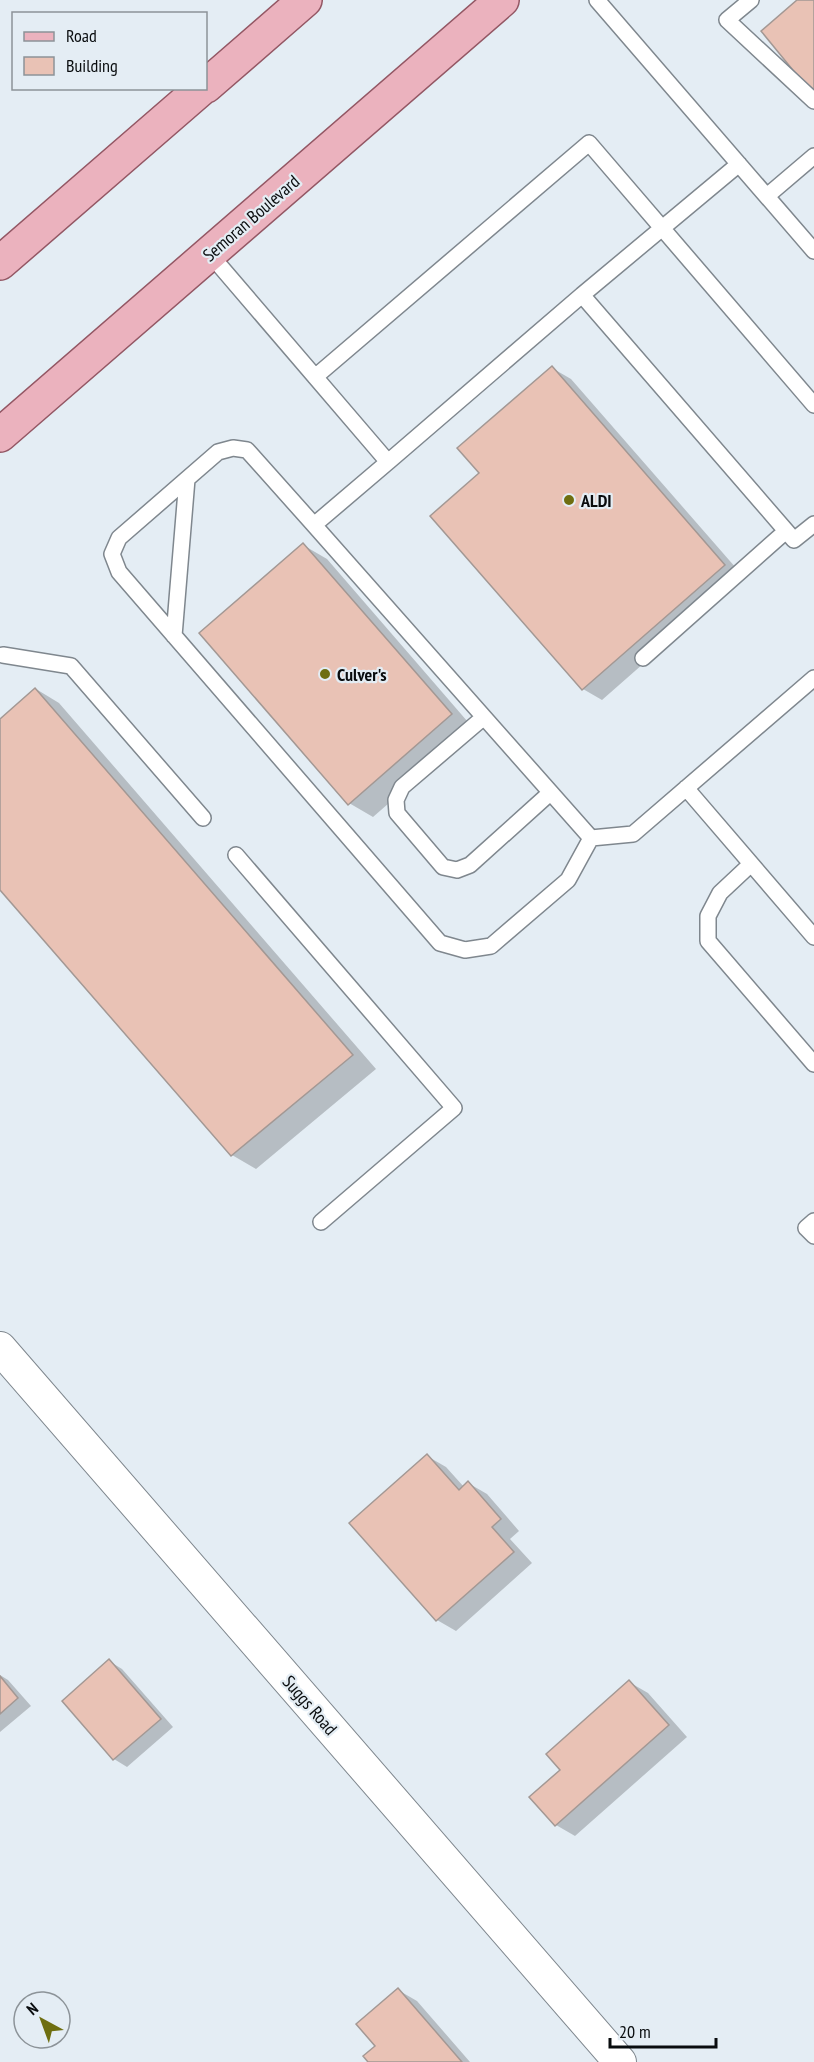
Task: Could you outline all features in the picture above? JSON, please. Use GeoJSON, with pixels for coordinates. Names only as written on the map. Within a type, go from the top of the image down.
{"type":"FeatureCollection","features":[{"type":"Feature","properties":{"kind":"main road"},"geometry":{"type":"LineString","coordinates":[[207,85],[305,0]]}},
{"type":"Feature","properties":{"kind":"main road","name":"Semoran Boulevard"},"geometry":{"type":"LineString","coordinates":[[0,435],[502,0]]}},
{"type":"Feature","properties":{"kind":"main road"},"geometry":{"type":"LineString","coordinates":[[0,263],[200,90]]}},
{"type":"Feature","properties":{"kind":"street","name":"Suggs Road"},"geometry":{"type":"LineString","coordinates":[[0,1348],[620,2062]]}},
{"type":"Feature","properties":{"kind":"lane"},"geometry":{"type":"LineString","coordinates":[[597,0],[814,251]]}},
{"type":"Feature","properties":{"kind":"lane"},"geometry":{"type":"LineString","coordinates":[[751,0],[728,20],[814,101]]}},
{"type":"Feature","properties":{"kind":"lane"},"geometry":{"type":"LineString","coordinates":[[315,377],[589,143],[814,405]]}},
{"type":"Feature","properties":{"kind":"lane"},"geometry":{"type":"LineString","coordinates":[[767,196],[814,156]]}},
{"type":"Feature","properties":{"kind":"lane"},"geometry":{"type":"LineString","coordinates":[[314,525],[739,164]]}},
{"type":"Feature","properties":{"kind":"lane"},"geometry":{"type":"LineString","coordinates":[[210,254],[388,462]]}},
{"type":"Feature","properties":{"kind":"lane"},"geometry":{"type":"LineString","coordinates":[[582,295],[794,540],[814,524]]}},
{"type":"Feature","properties":{"kind":"lane"},"geometry":{"type":"LineString","coordinates":[[233,448],[247,450],[591,838],[568,880],[491,946],[465,950],[440,943],[119,572],[112,554],[119,538],[218,452],[233,448]]}},
{"type":"Feature","properties":{"kind":"lane"},"geometry":{"type":"LineString","coordinates":[[174,636],[187,479]]}},
{"type":"Feature","properties":{"kind":"lane"},"geometry":{"type":"LineString","coordinates":[[643,658],[786,531]]}},
{"type":"Feature","properties":{"kind":"lane"},"geometry":{"type":"LineString","coordinates":[[1,654],[71,666],[203,818]]}},
{"type":"Feature","properties":{"kind":"lane"},"geometry":{"type":"LineString","coordinates":[[591,838],[633,834],[814,678]]}},
{"type":"Feature","properties":{"kind":"lane"},"geometry":{"type":"LineString","coordinates":[[484,717],[402,787],[396,800],[397,813],[443,867],[457,870],[470,865],[550,793]]}},
{"type":"Feature","properties":{"kind":"lane"},"geometry":{"type":"LineString","coordinates":[[686,788],[814,937]]}},
{"type":"Feature","properties":{"kind":"lane"},"geometry":{"type":"LineString","coordinates":[[236,855],[454,1108],[321,1222]]}},
{"type":"Feature","properties":{"kind":"lane"},"geometry":{"type":"LineString","coordinates":[[751,864],[720,893],[708,916],[708,941],[814,1064]]}},
{"type":"Feature","properties":{"kind":"lane"},"geometry":{"type":"LineString","coordinates":[[814,1221],[806,1228],[814,1236]]}},
{"type":"Feature","properties":{"kind":"building"},"geometry":{"type":"Polygon","coordinates":[[[797,0],[814,0],[814,96],[761,31],[797,0]]]}},
{"type":"Feature","properties":{"kind":"building"},"geometry":{"type":"Polygon","coordinates":[[[552,366],[725,565],[582,690],[430,516],[479,473],[457,448],[552,366]]]}},
{"type":"Feature","properties":{"kind":"building","name":"Culver's"},"geometry":{"type":"Polygon","coordinates":[[[303,543],[452,714],[348,805],[199,633],[303,543]]]}},
{"type":"Feature","properties":{"kind":"building"},"geometry":{"type":"Polygon","coordinates":[[[35,688],[353,1055],[231,1156],[0,890],[0,719],[35,688]]]}},
{"type":"Feature","properties":{"kind":"building"},"geometry":{"type":"Polygon","coordinates":[[[427,1454],[459,1490],[468,1481],[501,1519],[492,1527],[514,1552],[436,1621],[349,1523],[427,1454]]]}},
{"type":"Feature","properties":{"kind":"building"},"geometry":{"type":"Polygon","coordinates":[[[109,1659],[161,1719],[113,1760],[62,1701],[109,1659]]]}},
{"type":"Feature","properties":{"kind":"building"},"geometry":{"type":"Polygon","coordinates":[[[0,1676],[18,1698],[0,1714],[0,1676]]]}},
{"type":"Feature","properties":{"kind":"building"},"geometry":{"type":"Polygon","coordinates":[[[629,1680],[669,1725],[555,1826],[529,1797],[560,1770],[546,1754],[629,1680]]]}},
{"type":"Feature","properties":{"kind":"building"},"geometry":{"type":"Polygon","coordinates":[[[398,1988],[462,2062],[368,2062],[363,2056],[375,2046],[356,2024],[398,1988]]]}},
{"type":"Feature","properties":{"kind":"place","name":"ALDI"},"geometry":{"type":"Point","coordinates":[569,500]}},
{"type":"Feature","properties":{"kind":"place","name":"Culver's"},"geometry":{"type":"Point","coordinates":[325,674]}}]}
